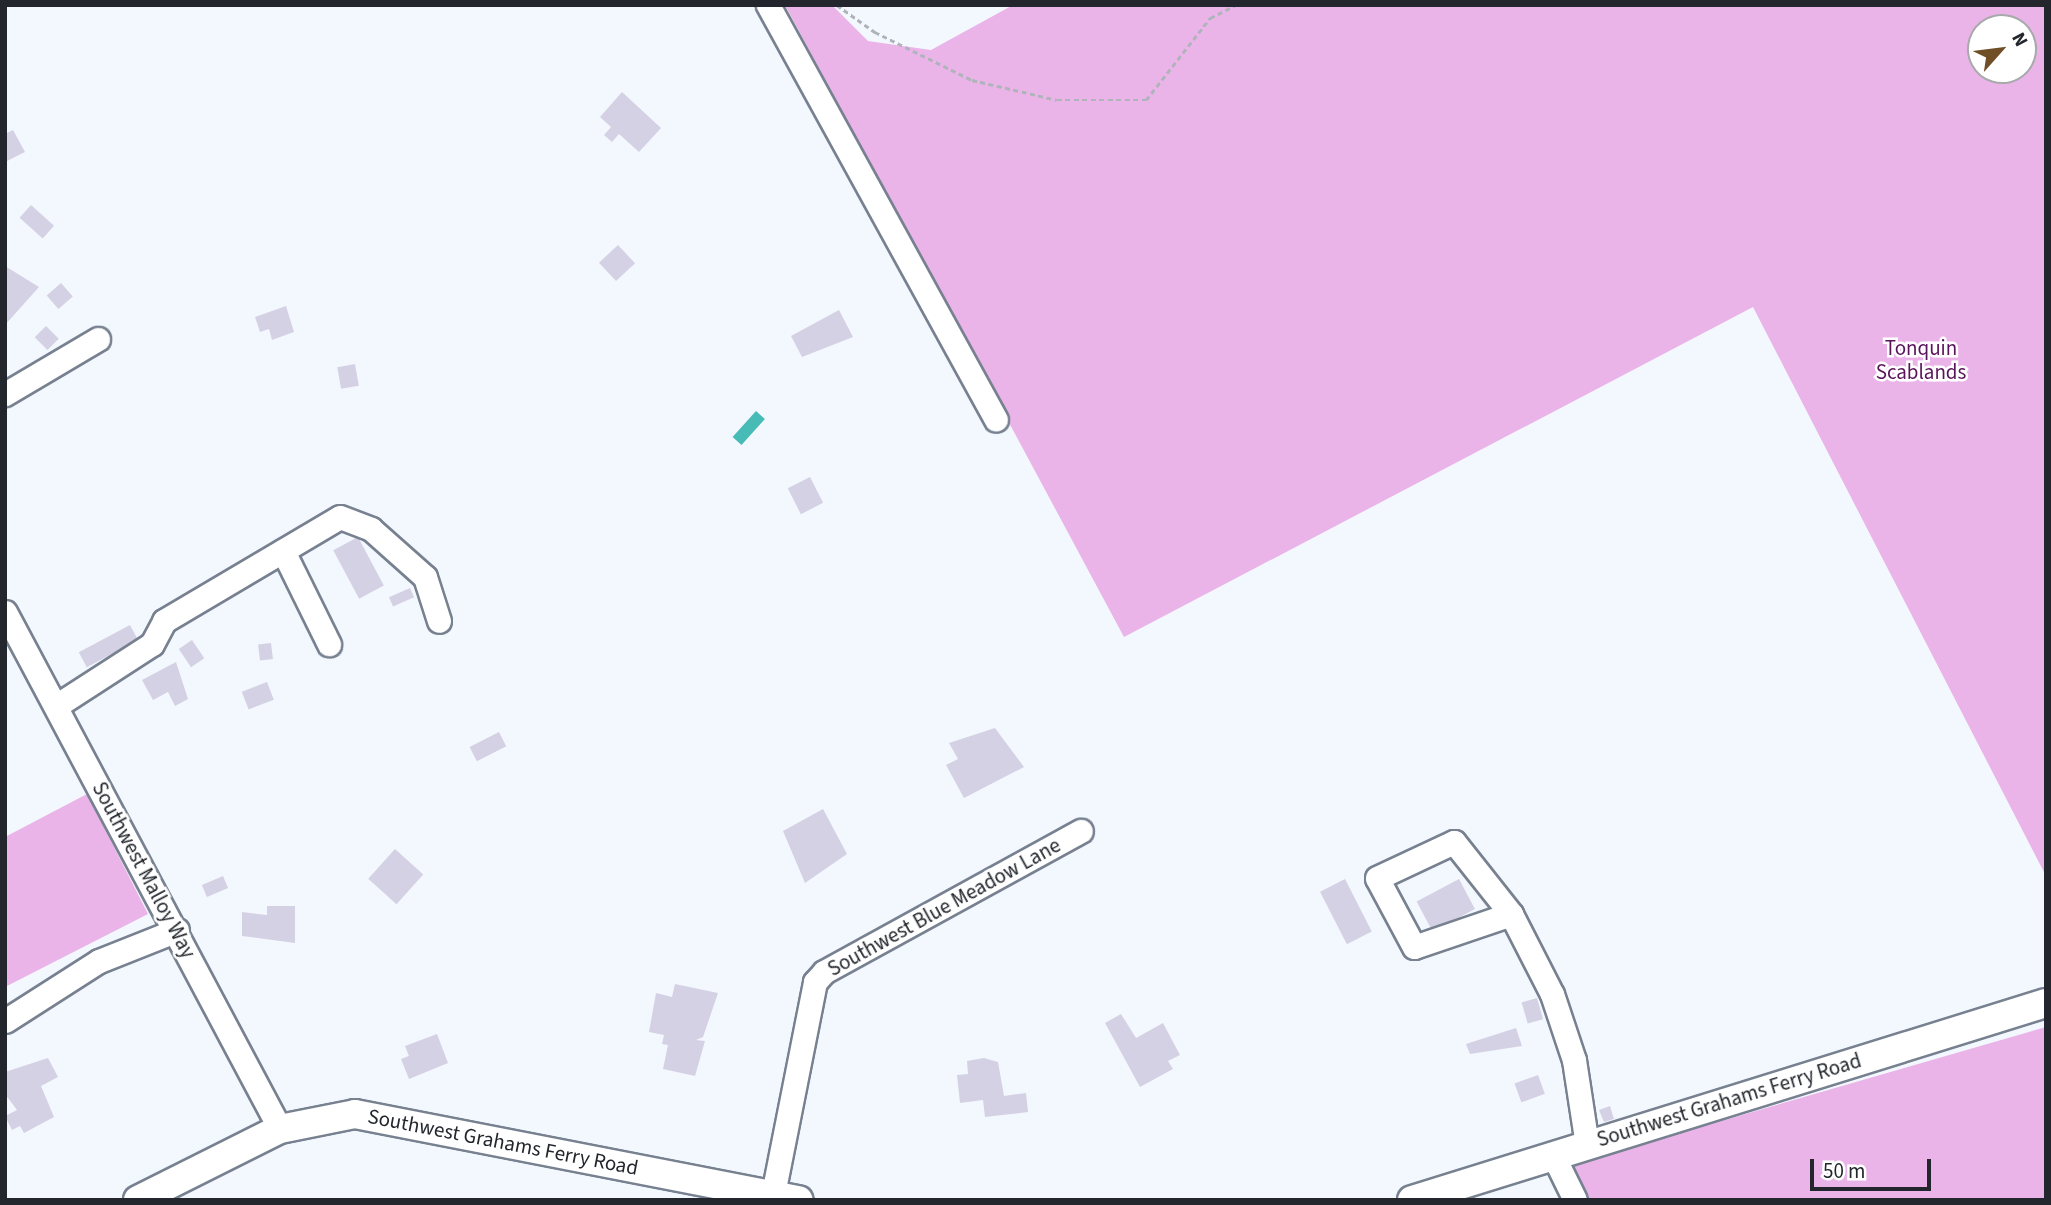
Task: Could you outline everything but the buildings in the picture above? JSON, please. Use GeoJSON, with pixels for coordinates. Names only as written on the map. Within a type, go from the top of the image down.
{"type":"FeatureCollection","features":[{"type":"Feature","properties":{"kind":"main road","name":"Southwest Grahams Ferry Road"},"geometry":{"type":"LineString","coordinates":[[1412,1200],[2046,1003]]}},
{"type":"Feature","properties":{"kind":"main road","name":"Southwest Grahams Ferry Road"},"geometry":{"type":"LineString","coordinates":[[138,1200],[280,1129],[333,1115],[389,1117],[786,1197]]}},
{"type":"Feature","properties":{"kind":"street"},"geometry":{"type":"LineString","coordinates":[[768,5],[996,419]]}},
{"type":"Feature","properties":{"kind":"street"},"geometry":{"type":"LineString","coordinates":[[5,394],[98,339]]}},
{"type":"Feature","properties":{"kind":"street"},"geometry":{"type":"LineString","coordinates":[[56,706],[152,644],[164,621],[331,520],[360,521],[425,577],[439,621]]}},
{"type":"Feature","properties":{"kind":"street"},"geometry":{"type":"LineString","coordinates":[[283,551],[329,644]]}},
{"type":"Feature","properties":{"kind":"street","name":"Southwest Malloy Way"},"geometry":{"type":"LineString","coordinates":[[5,612],[177,930],[280,1129]]}},
{"type":"Feature","properties":{"kind":"street","name":"Southwest Blue Meadow Lane"},"geometry":{"type":"LineString","coordinates":[[786,1197],[815,982],[824,972],[1081,831]]}},
{"type":"Feature","properties":{"kind":"street"},"geometry":{"type":"LineString","coordinates":[[1511,914],[1414,947],[1377,878],[1450,840],[1511,914],[1564,1025],[1587,1145]]}},
{"type":"Feature","properties":{"kind":"street"},"geometry":{"type":"LineString","coordinates":[[5,1021],[99,961],[177,930]]}},
{"type":"Feature","properties":{"kind":"street"},"geometry":{"type":"LineString","coordinates":[[1553,1156],[1575,1200]]}},
{"type":"Feature","properties":{"kind":"path"},"geometry":{"type":"LineString","coordinates":[[837,5],[875,32],[972,80],[1057,100],[1146,100],[1210,18],[1236,5]]}},
{"type":"Feature","properties":{"kind":"green space","name":"Tonquin Scablands"},"geometry":{"type":"Polygon","coordinates":[[[785,5],[832,5],[868,41],[931,50],[1013,5],[2046,5],[2046,876],[1753,307],[1124,637],[785,5]]]}},
{"type":"Feature","properties":{"kind":"green space"},"geometry":{"type":"Polygon","coordinates":[[[87,794],[148,914],[5,987],[5,837],[87,794]]]}},
{"type":"Feature","properties":{"kind":"green space"},"geometry":{"type":"Polygon","coordinates":[[[2046,1027],[2046,1200],[1584,1200],[1566,1166],[2046,1027]]]}},
{"type":"Feature","properties":{"kind":"water"},"geometry":{"type":"Polygon","coordinates":[[[756,411],[765,419],[741,445],[733,437],[756,411]]]}}]}
